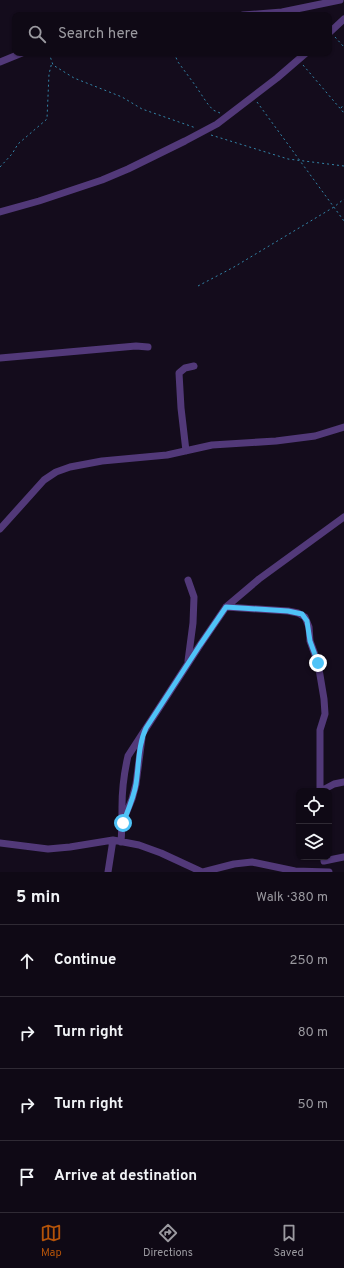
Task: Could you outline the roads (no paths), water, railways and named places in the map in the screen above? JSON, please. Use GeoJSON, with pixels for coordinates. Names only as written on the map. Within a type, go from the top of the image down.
{"type":"FeatureCollection","features":[{"type":"Feature","properties":{"kind":"street"},"geometry":{"type":"LineString","coordinates":[[282,12],[340,0]]}},
{"type":"Feature","properties":{"kind":"street"},"geometry":{"type":"LineString","coordinates":[[332,30],[344,18]]}},
{"type":"Feature","properties":{"kind":"street"},"geometry":{"type":"LineString","coordinates":[[0,62],[15,56]]}},
{"type":"Feature","properties":{"kind":"street"},"geometry":{"type":"LineString","coordinates":[[0,212],[102,180],[128,169],[203,131],[253,96],[303,56]]}},
{"type":"Feature","properties":{"kind":"street"},"geometry":{"type":"LineString","coordinates":[[0,358],[136,346],[148,347]]}},
{"type":"Feature","properties":{"kind":"street"},"geometry":{"type":"LineString","coordinates":[[186,451],[179,374],[185,368],[194,366]]}},
{"type":"Feature","properties":{"kind":"street"},"geometry":{"type":"LineString","coordinates":[[0,529],[39,484],[56,472],[70,467],[96,462],[168,455],[212,445],[276,441],[315,436],[344,427]]}},
{"type":"Feature","properties":{"kind":"street"},"geometry":{"type":"LineString","coordinates":[[123,823],[136,784],[142,737],[146,728],[226,607],[259,579],[344,517]]}},
{"type":"Feature","properties":{"kind":"street"},"geometry":{"type":"LineString","coordinates":[[188,580],[194,597],[193,623],[188,663]]}},
{"type":"Feature","properties":{"kind":"street"},"geometry":{"type":"LineString","coordinates":[[226,607],[298,612],[305,617],[309,627],[310,641],[318,663],[324,699],[325,714],[320,730],[320,788]]}},
{"type":"Feature","properties":{"kind":"street"},"geometry":{"type":"LineString","coordinates":[[121,842],[125,769],[128,756],[142,737]]}},
{"type":"Feature","properties":{"kind":"street"},"geometry":{"type":"LineString","coordinates":[[326,788],[334,784],[344,782]]}},
{"type":"Feature","properties":{"kind":"street"},"geometry":{"type":"LineString","coordinates":[[108,872],[113,840]]}},
{"type":"Feature","properties":{"kind":"street"},"geometry":{"type":"LineString","coordinates":[[0,843],[48,849],[113,840],[139,845],[203,872],[234,864],[252,862],[295,871],[329,872],[323,860]]}},
{"type":"Feature","properties":{"kind":"street"},"geometry":{"type":"LineString","coordinates":[[332,858],[344,857]]}}]}
